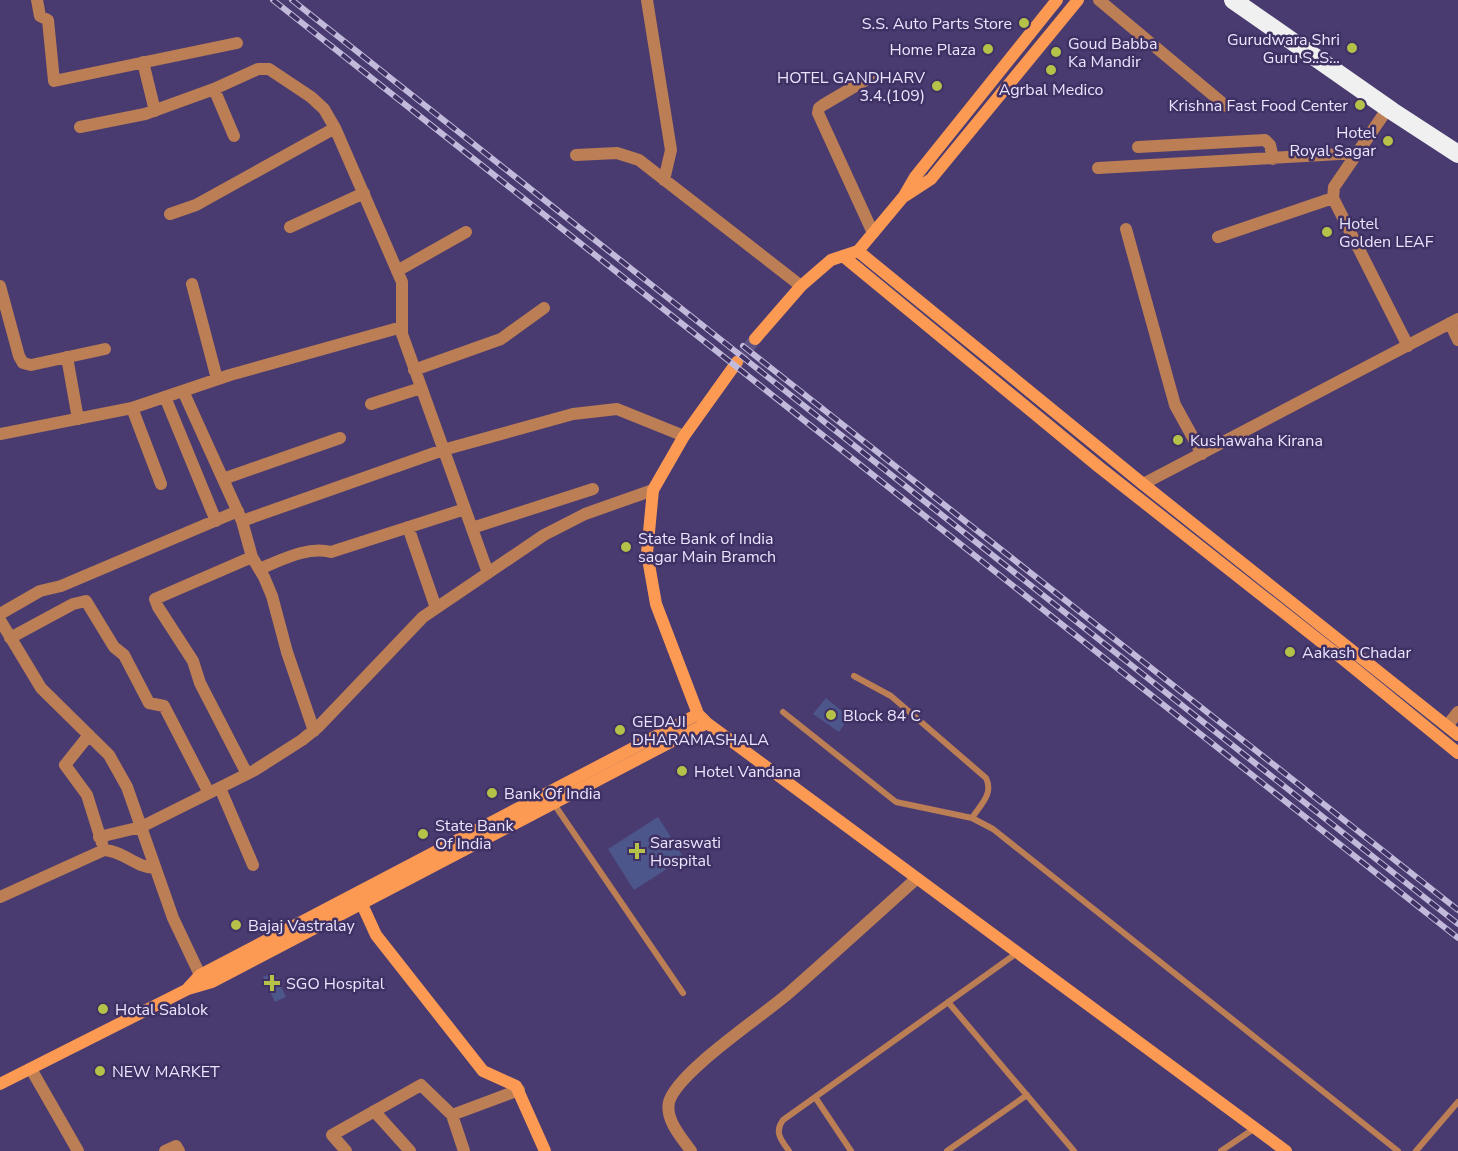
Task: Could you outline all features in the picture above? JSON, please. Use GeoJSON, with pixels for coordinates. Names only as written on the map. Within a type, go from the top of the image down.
{"type":"FeatureCollection","features":[{"type":"Feature","properties":{"kind":"highway"},"geometry":{"type":"LineString","coordinates":[[1233,0],[1458,154]]}},
{"type":"Feature","properties":{"kind":"main road"},"geometry":{"type":"LineString","coordinates":[[754,339],[801,286],[831,260],[858,251],[904,196],[915,177],[1057,0]]}},
{"type":"Feature","properties":{"kind":"main road"},"geometry":{"type":"LineString","coordinates":[[904,196],[931,179],[1078,0]]}},
{"type":"Feature","properties":{"kind":"main road"},"geometry":{"type":"LineString","coordinates":[[858,251],[1143,484],[1458,735]]}},
{"type":"Feature","properties":{"kind":"main road"},"geometry":{"type":"LineString","coordinates":[[843,256],[1099,467],[1350,664],[1458,753]]}},
{"type":"Feature","properties":{"kind":"main road"},"geometry":{"type":"LineString","coordinates":[[737,362],[684,436],[653,490],[647,553],[656,604],[698,714],[916,879],[1286,1151]]}},
{"type":"Feature","properties":{"kind":"main road"},"geometry":{"type":"LineString","coordinates":[[0,1084],[188,989],[212,982],[698,714]]}},
{"type":"Feature","properties":{"kind":"main road"},"geometry":{"type":"LineString","coordinates":[[188,989],[200,975],[554,804],[707,723]]}},
{"type":"Feature","properties":{"kind":"main road"},"geometry":{"type":"LineString","coordinates":[[360,899],[376,935],[483,1071],[516,1086],[519,1090],[545,1151]]}},
{"type":"Feature","properties":{"kind":"street"},"geometry":{"type":"LineString","coordinates":[[37,0],[40,16],[48,20],[50,28],[49,46],[54,81],[237,43]]}},
{"type":"Feature","properties":{"kind":"street"},"geometry":{"type":"LineString","coordinates":[[647,0],[671,150],[664,180]]}},
{"type":"Feature","properties":{"kind":"street"},"geometry":{"type":"LineString","coordinates":[[1100,0],[1226,106]]}},
{"type":"Feature","properties":{"kind":"street"},"geometry":{"type":"LineString","coordinates":[[143,62],[154,111]]}},
{"type":"Feature","properties":{"kind":"street"},"geometry":{"type":"LineString","coordinates":[[80,127],[154,111],[214,89],[258,69],[269,69],[324,109],[335,128],[402,282],[402,334],[488,573]]}},
{"type":"Feature","properties":{"kind":"street"},"geometry":{"type":"LineString","coordinates":[[869,78],[823,105],[818,112],[873,233]]}},
{"type":"Feature","properties":{"kind":"street"},"geometry":{"type":"LineString","coordinates":[[214,89],[234,136]]}},
{"type":"Feature","properties":{"kind":"street"},"geometry":{"type":"LineString","coordinates":[[1388,108],[1334,187],[1334,198],[1408,346]]}},
{"type":"Feature","properties":{"kind":"street"},"geometry":{"type":"LineString","coordinates":[[170,214],[196,206],[335,128]]}},
{"type":"Feature","properties":{"kind":"street"},"geometry":{"type":"LineString","coordinates":[[1138,147],[1264,140],[1270,145],[1273,159]]}},
{"type":"Feature","properties":{"kind":"street"},"geometry":{"type":"LineString","coordinates":[[576,155],[623,153],[639,160],[801,286]]}},
{"type":"Feature","properties":{"kind":"street"},"geometry":{"type":"LineString","coordinates":[[1098,168],[1357,153]]}},
{"type":"Feature","properties":{"kind":"street"},"geometry":{"type":"LineString","coordinates":[[290,227],[364,193]]}},
{"type":"Feature","properties":{"kind":"street"},"geometry":{"type":"LineString","coordinates":[[1218,237],[1334,198]]}},
{"type":"Feature","properties":{"kind":"street"},"geometry":{"type":"LineString","coordinates":[[1126,229],[1175,405],[1202,454]]}},
{"type":"Feature","properties":{"kind":"street"},"geometry":{"type":"LineString","coordinates":[[397,271],[466,232]]}},
{"type":"Feature","properties":{"kind":"street"},"geometry":{"type":"LineString","coordinates":[[192,284],[217,379]]}},
{"type":"Feature","properties":{"kind":"street"},"geometry":{"type":"LineString","coordinates":[[0,286],[19,356],[23,363],[31,365],[105,349]]}},
{"type":"Feature","properties":{"kind":"street"},"geometry":{"type":"LineString","coordinates":[[414,370],[501,339],[544,308]]}},
{"type":"Feature","properties":{"kind":"street"},"geometry":{"type":"LineString","coordinates":[[1143,484],[1454,321],[1458,340]]}},
{"type":"Feature","properties":{"kind":"street"},"geometry":{"type":"LineString","coordinates":[[0,434],[132,408],[217,379],[402,327]]}},
{"type":"Feature","properties":{"kind":"street"},"geometry":{"type":"LineString","coordinates":[[67,357],[78,419]]}},
{"type":"Feature","properties":{"kind":"street"},"geometry":{"type":"LineString","coordinates":[[371,405],[421,388]]}},
{"type":"Feature","properties":{"kind":"street"},"geometry":{"type":"LineString","coordinates":[[183,391],[240,516],[252,557],[272,596],[286,652],[314,731]]}},
{"type":"Feature","properties":{"kind":"street"},"geometry":{"type":"LineString","coordinates":[[165,397],[216,521]]}},
{"type":"Feature","properties":{"kind":"street"},"geometry":{"type":"LineString","coordinates":[[132,408],[161,484]]}},
{"type":"Feature","properties":{"kind":"street"},"geometry":{"type":"LineString","coordinates":[[0,614],[40,591],[61,586],[216,521],[240,516],[442,450],[573,414],[617,409],[684,436]]}},
{"type":"Feature","properties":{"kind":"street"},"geometry":{"type":"LineString","coordinates":[[223,479],[340,438]]}},
{"type":"Feature","properties":{"kind":"street"},"geometry":{"type":"LineString","coordinates":[[472,528],[593,489]]}},
{"type":"Feature","properties":{"kind":"street"},"geometry":{"type":"LineString","coordinates":[[99,837],[141,827],[247,774],[302,740],[314,731],[423,617],[544,535],[585,514],[653,490]]}},
{"type":"Feature","properties":{"kind":"street"},"geometry":{"type":"LineString","coordinates":[[259,568],[301,553],[321,549],[331,552],[465,509]]}},
{"type":"Feature","properties":{"kind":"street"},"geometry":{"type":"LineString","coordinates":[[408,528],[436,608]]}},
{"type":"Feature","properties":{"kind":"street"},"geometry":{"type":"LineString","coordinates":[[247,774],[200,683],[193,661],[155,599],[252,557]]}},
{"type":"Feature","properties":{"kind":"street"},"geometry":{"type":"LineString","coordinates":[[10,638],[72,604],[86,601],[114,647],[124,655],[149,703],[164,706],[214,790],[253,865]]}},
{"type":"Feature","properties":{"kind":"street"},"geometry":{"type":"LineString","coordinates":[[0,620],[41,688],[109,755],[127,787],[172,918],[200,975]]}},
{"type":"Feature","properties":{"kind":"street"},"geometry":{"type":"LineString","coordinates":[[1447,726],[1458,712]]}},
{"type":"Feature","properties":{"kind":"street"},"geometry":{"type":"LineString","coordinates":[[88,735],[65,765],[87,795],[104,850]]}},
{"type":"Feature","properties":{"kind":"street"},"geometry":{"type":"LineString","coordinates":[[0,897],[104,850],[113,851],[142,868],[155,868]]}},
{"type":"Feature","properties":{"kind":"street"},"geometry":{"type":"LineString","coordinates":[[691,1151],[669,1114],[669,1103],[674,1093],[694,1069],[788,994],[916,879]]}},
{"type":"Feature","properties":{"kind":"street"},"geometry":{"type":"LineString","coordinates":[[31,1069],[78,1151]]}},
{"type":"Feature","properties":{"kind":"street"},"geometry":{"type":"LineString","coordinates":[[346,1151],[332,1135],[421,1085],[452,1115],[464,1151]]}},
{"type":"Feature","properties":{"kind":"street"},"geometry":{"type":"LineString","coordinates":[[452,1115],[519,1090]]}},
{"type":"Feature","properties":{"kind":"street"},"geometry":{"type":"LineString","coordinates":[[374,1111],[410,1151]]}},
{"type":"Feature","properties":{"kind":"street"},"geometry":{"type":"LineString","coordinates":[[165,1151],[176,1146],[179,1151]]}},
{"type":"Feature","properties":{"kind":"lane"},"geometry":{"type":"LineString","coordinates":[[854,676],[891,696],[986,778],[990,786],[989,792],[972,818]]}},
{"type":"Feature","properties":{"kind":"lane"},"geometry":{"type":"LineString","coordinates":[[783,712],[896,802],[972,818],[993,829],[1398,1151]]}},
{"type":"Feature","properties":{"kind":"lane"},"geometry":{"type":"LineString","coordinates":[[554,804],[683,993]]}},
{"type":"Feature","properties":{"kind":"lane"},"geometry":{"type":"LineString","coordinates":[[789,1151],[778,1134],[778,1126],[783,1120],[1017,953]]}},
{"type":"Feature","properties":{"kind":"lane"},"geometry":{"type":"LineString","coordinates":[[948,1002],[1074,1151]]}},
{"type":"Feature","properties":{"kind":"lane"},"geometry":{"type":"LineString","coordinates":[[947,1151],[1027,1095]]}},
{"type":"Feature","properties":{"kind":"lane"},"geometry":{"type":"LineString","coordinates":[[815,1097],[851,1151]]}},
{"type":"Feature","properties":{"kind":"lane"},"geometry":{"type":"LineString","coordinates":[[1416,1151],[1458,1102]]}},
{"type":"Feature","properties":{"kind":"lane"},"geometry":{"type":"LineString","coordinates":[[1221,1151],[1256,1128]]}},
{"type":"Feature","properties":{"kind":"building","name":"Block 84 C"},"geometry":{"type":"Polygon","coordinates":[[[826,698],[849,717],[839,732],[813,714],[826,698]]]}},
{"type":"Feature","properties":{"kind":"building"},"geometry":{"type":"Polygon","coordinates":[[[658,817],[684,858],[634,890],[608,849],[658,817]]]}},
{"type":"Feature","properties":{"kind":"building"},"geometry":{"type":"Polygon","coordinates":[[[274,972],[286,997],[275,1002],[263,977],[274,972]]]}},
{"type":"Feature","properties":{"kind":"tunnel"},"geometry":{"type":"LineString","coordinates":[[737,362],[755,339]]}},
{"type":"Feature","properties":{"kind":"railway"},"geometry":{"type":"LineString","coordinates":[[273,0],[1458,938]]}},
{"type":"Feature","properties":{"kind":"railway"},"geometry":{"type":"LineString","coordinates":[[292,0],[1458,924]]}},
{"type":"Feature","properties":{"kind":"railway"},"geometry":{"type":"LineString","coordinates":[[743,346],[1458,910]]}},
{"type":"Feature","properties":{"kind":"place","name":"S.S. Auto Parts Store"},"geometry":{"type":"Point","coordinates":[1024,23]}},
{"type":"Feature","properties":{"kind":"place","name":"Gurudwara Shri Guru S..S..."},"geometry":{"type":"Point","coordinates":[1352,48]}},
{"type":"Feature","properties":{"kind":"place","name":"Home Plaza"},"geometry":{"type":"Point","coordinates":[988,49]}},
{"type":"Feature","properties":{"kind":"place","name":"Goud Babba Ka Mandir"},"geometry":{"type":"Point","coordinates":[1056,52]}},
{"type":"Feature","properties":{"kind":"place","name":"Agrbal Medico"},"geometry":{"type":"Point","coordinates":[1051,70]}},
{"type":"Feature","properties":{"kind":"place","name":"HOTEL GANDHARV 3.4.(109)"},"geometry":{"type":"Point","coordinates":[937,86]}},
{"type":"Feature","properties":{"kind":"place","name":"Krishna Fast Food Center"},"geometry":{"type":"Point","coordinates":[1360,105]}},
{"type":"Feature","properties":{"kind":"place","name":"Hotel Royal Sagar"},"geometry":{"type":"Point","coordinates":[1388,141]}},
{"type":"Feature","properties":{"kind":"place","name":"Hotel Golden LEAF"},"geometry":{"type":"Point","coordinates":[1327,232]}},
{"type":"Feature","properties":{"kind":"place","name":"Kushawaha Kirana"},"geometry":{"type":"Point","coordinates":[1178,440]}},
{"type":"Feature","properties":{"kind":"place","name":"State Bank of India sagar Main Bramch"},"geometry":{"type":"Point","coordinates":[626,547]}},
{"type":"Feature","properties":{"kind":"place","name":"Aakash Chadar"},"geometry":{"type":"Point","coordinates":[1290,652]}},
{"type":"Feature","properties":{"kind":"place","name":"Block 84 C"},"geometry":{"type":"Point","coordinates":[831,715]}},
{"type":"Feature","properties":{"kind":"place","name":"GEDAJI DHARAMASHALA"},"geometry":{"type":"Point","coordinates":[620,730]}},
{"type":"Feature","properties":{"kind":"place","name":"Hotel Vandana"},"geometry":{"type":"Point","coordinates":[682,771]}},
{"type":"Feature","properties":{"kind":"place","name":"Bank Of India"},"geometry":{"type":"Point","coordinates":[492,793]}},
{"type":"Feature","properties":{"kind":"place","name":"State Bank Of India"},"geometry":{"type":"Point","coordinates":[423,834]}},
{"type":"Feature","properties":{"kind":"place","name":"Saraswati Hospital"},"geometry":{"type":"Point","coordinates":[637,851]}},
{"type":"Feature","properties":{"kind":"place","name":"Bajaj Vastralay"},"geometry":{"type":"Point","coordinates":[236,925]}},
{"type":"Feature","properties":{"kind":"place","name":"SGO Hospital"},"geometry":{"type":"Point","coordinates":[272,983]}},
{"type":"Feature","properties":{"kind":"place","name":"Hotal Sablok"},"geometry":{"type":"Point","coordinates":[103,1009]}},
{"type":"Feature","properties":{"kind":"place","name":"NEW MARKET"},"geometry":{"type":"Point","coordinates":[100,1071]}}]}
